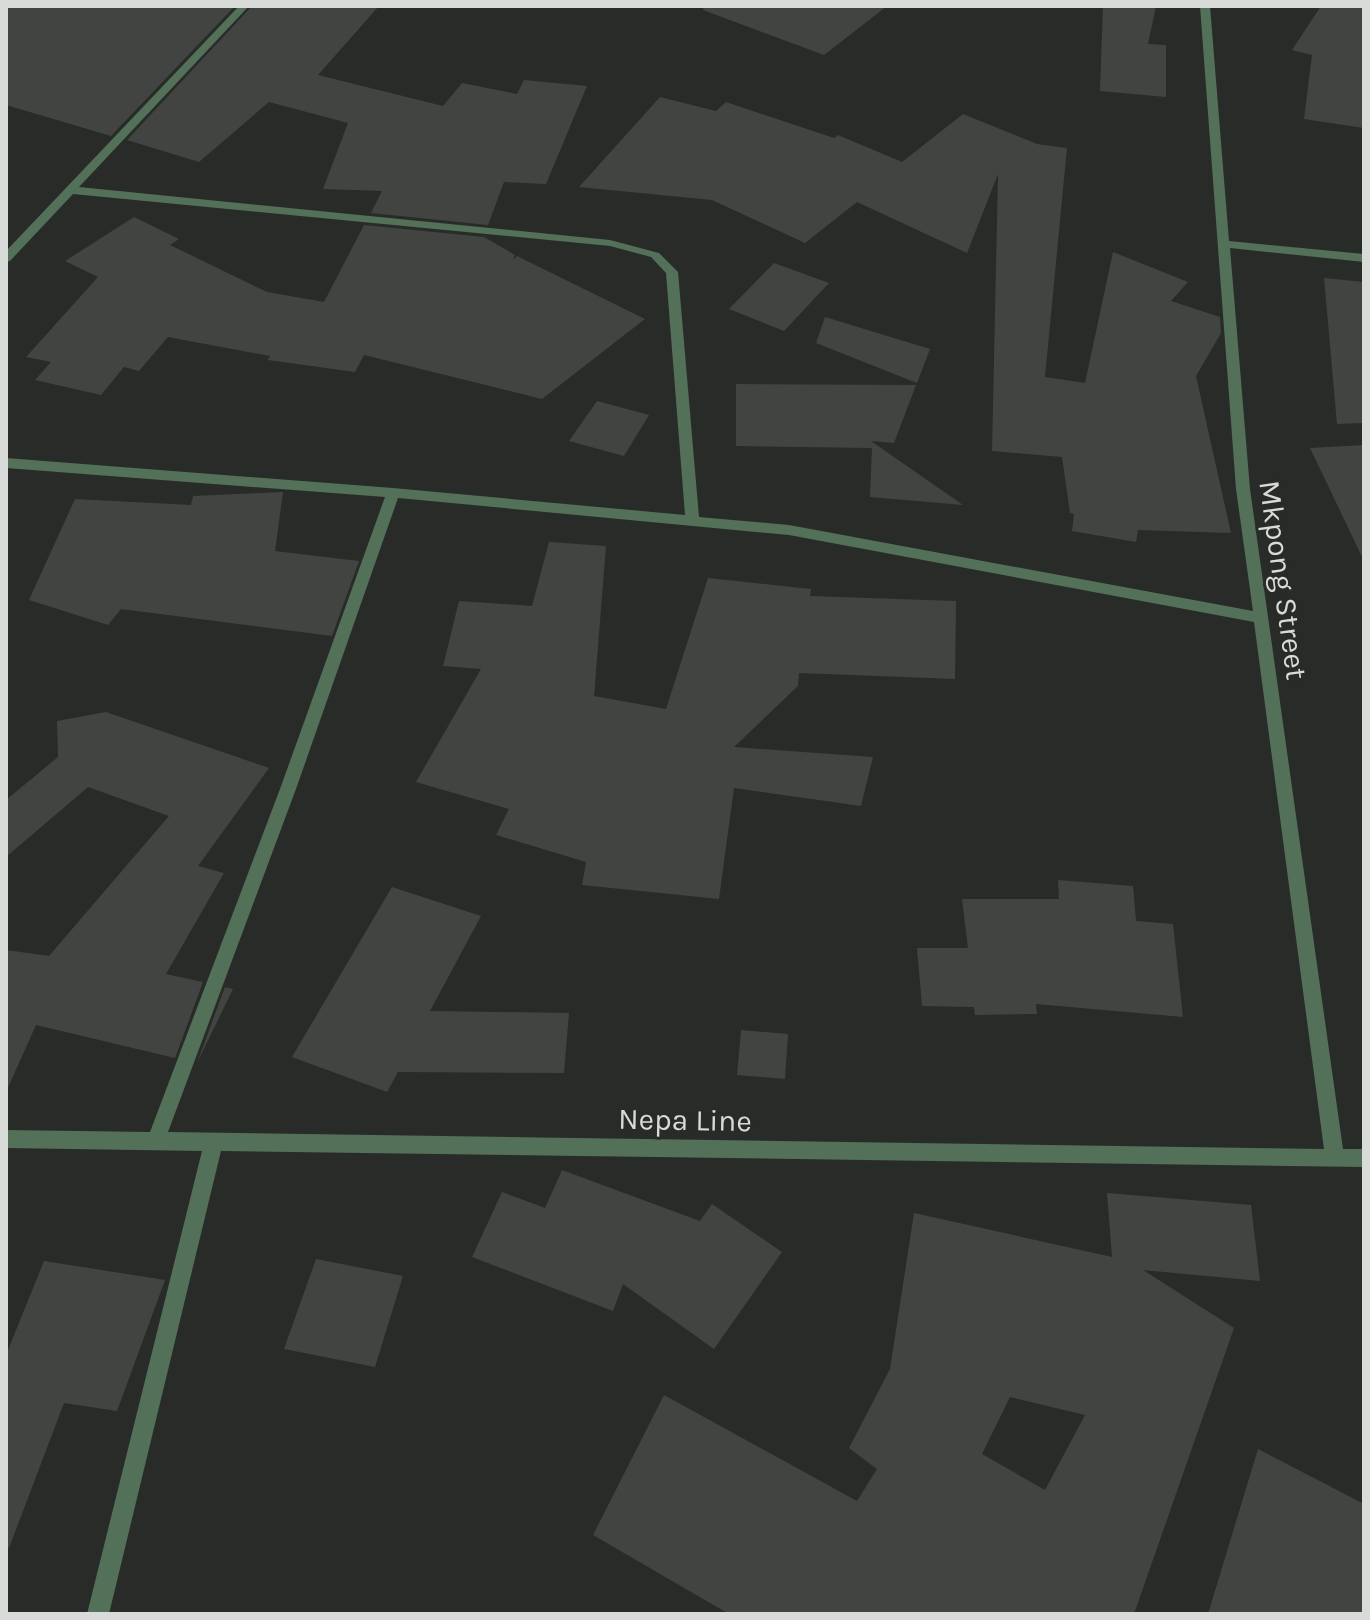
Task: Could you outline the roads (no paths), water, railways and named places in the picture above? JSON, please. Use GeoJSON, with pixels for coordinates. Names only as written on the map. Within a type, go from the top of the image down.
{"type":"FeatureCollection","features":[{"type":"Feature","properties":{"kind":"street"},"geometry":{"type":"LineString","coordinates":[[6,258],[244,6]]}},
{"type":"Feature","properties":{"kind":"street","name":"Mkpong Street"},"geometry":{"type":"LineString","coordinates":[[1205,6],[1243,489],[1335,1158]]}},
{"type":"Feature","properties":{"kind":"street"},"geometry":{"type":"LineString","coordinates":[[70,190],[610,243],[655,255],[672,272],[692,521]]}},
{"type":"Feature","properties":{"kind":"street"},"geometry":{"type":"LineString","coordinates":[[1224,244],[1364,258]]}},
{"type":"Feature","properties":{"kind":"street"},"geometry":{"type":"LineString","coordinates":[[6,463],[393,493],[789,530],[1261,618]]}},
{"type":"Feature","properties":{"kind":"street"},"geometry":{"type":"LineString","coordinates":[[156,1140],[288,789],[393,493]]}},
{"type":"Feature","properties":{"kind":"street","name":"Nepa Line"},"geometry":{"type":"LineString","coordinates":[[6,1139],[1364,1158]]}},
{"type":"Feature","properties":{"kind":"street"},"geometry":{"type":"LineString","coordinates":[[98,1614],[214,1141]]}}]}
